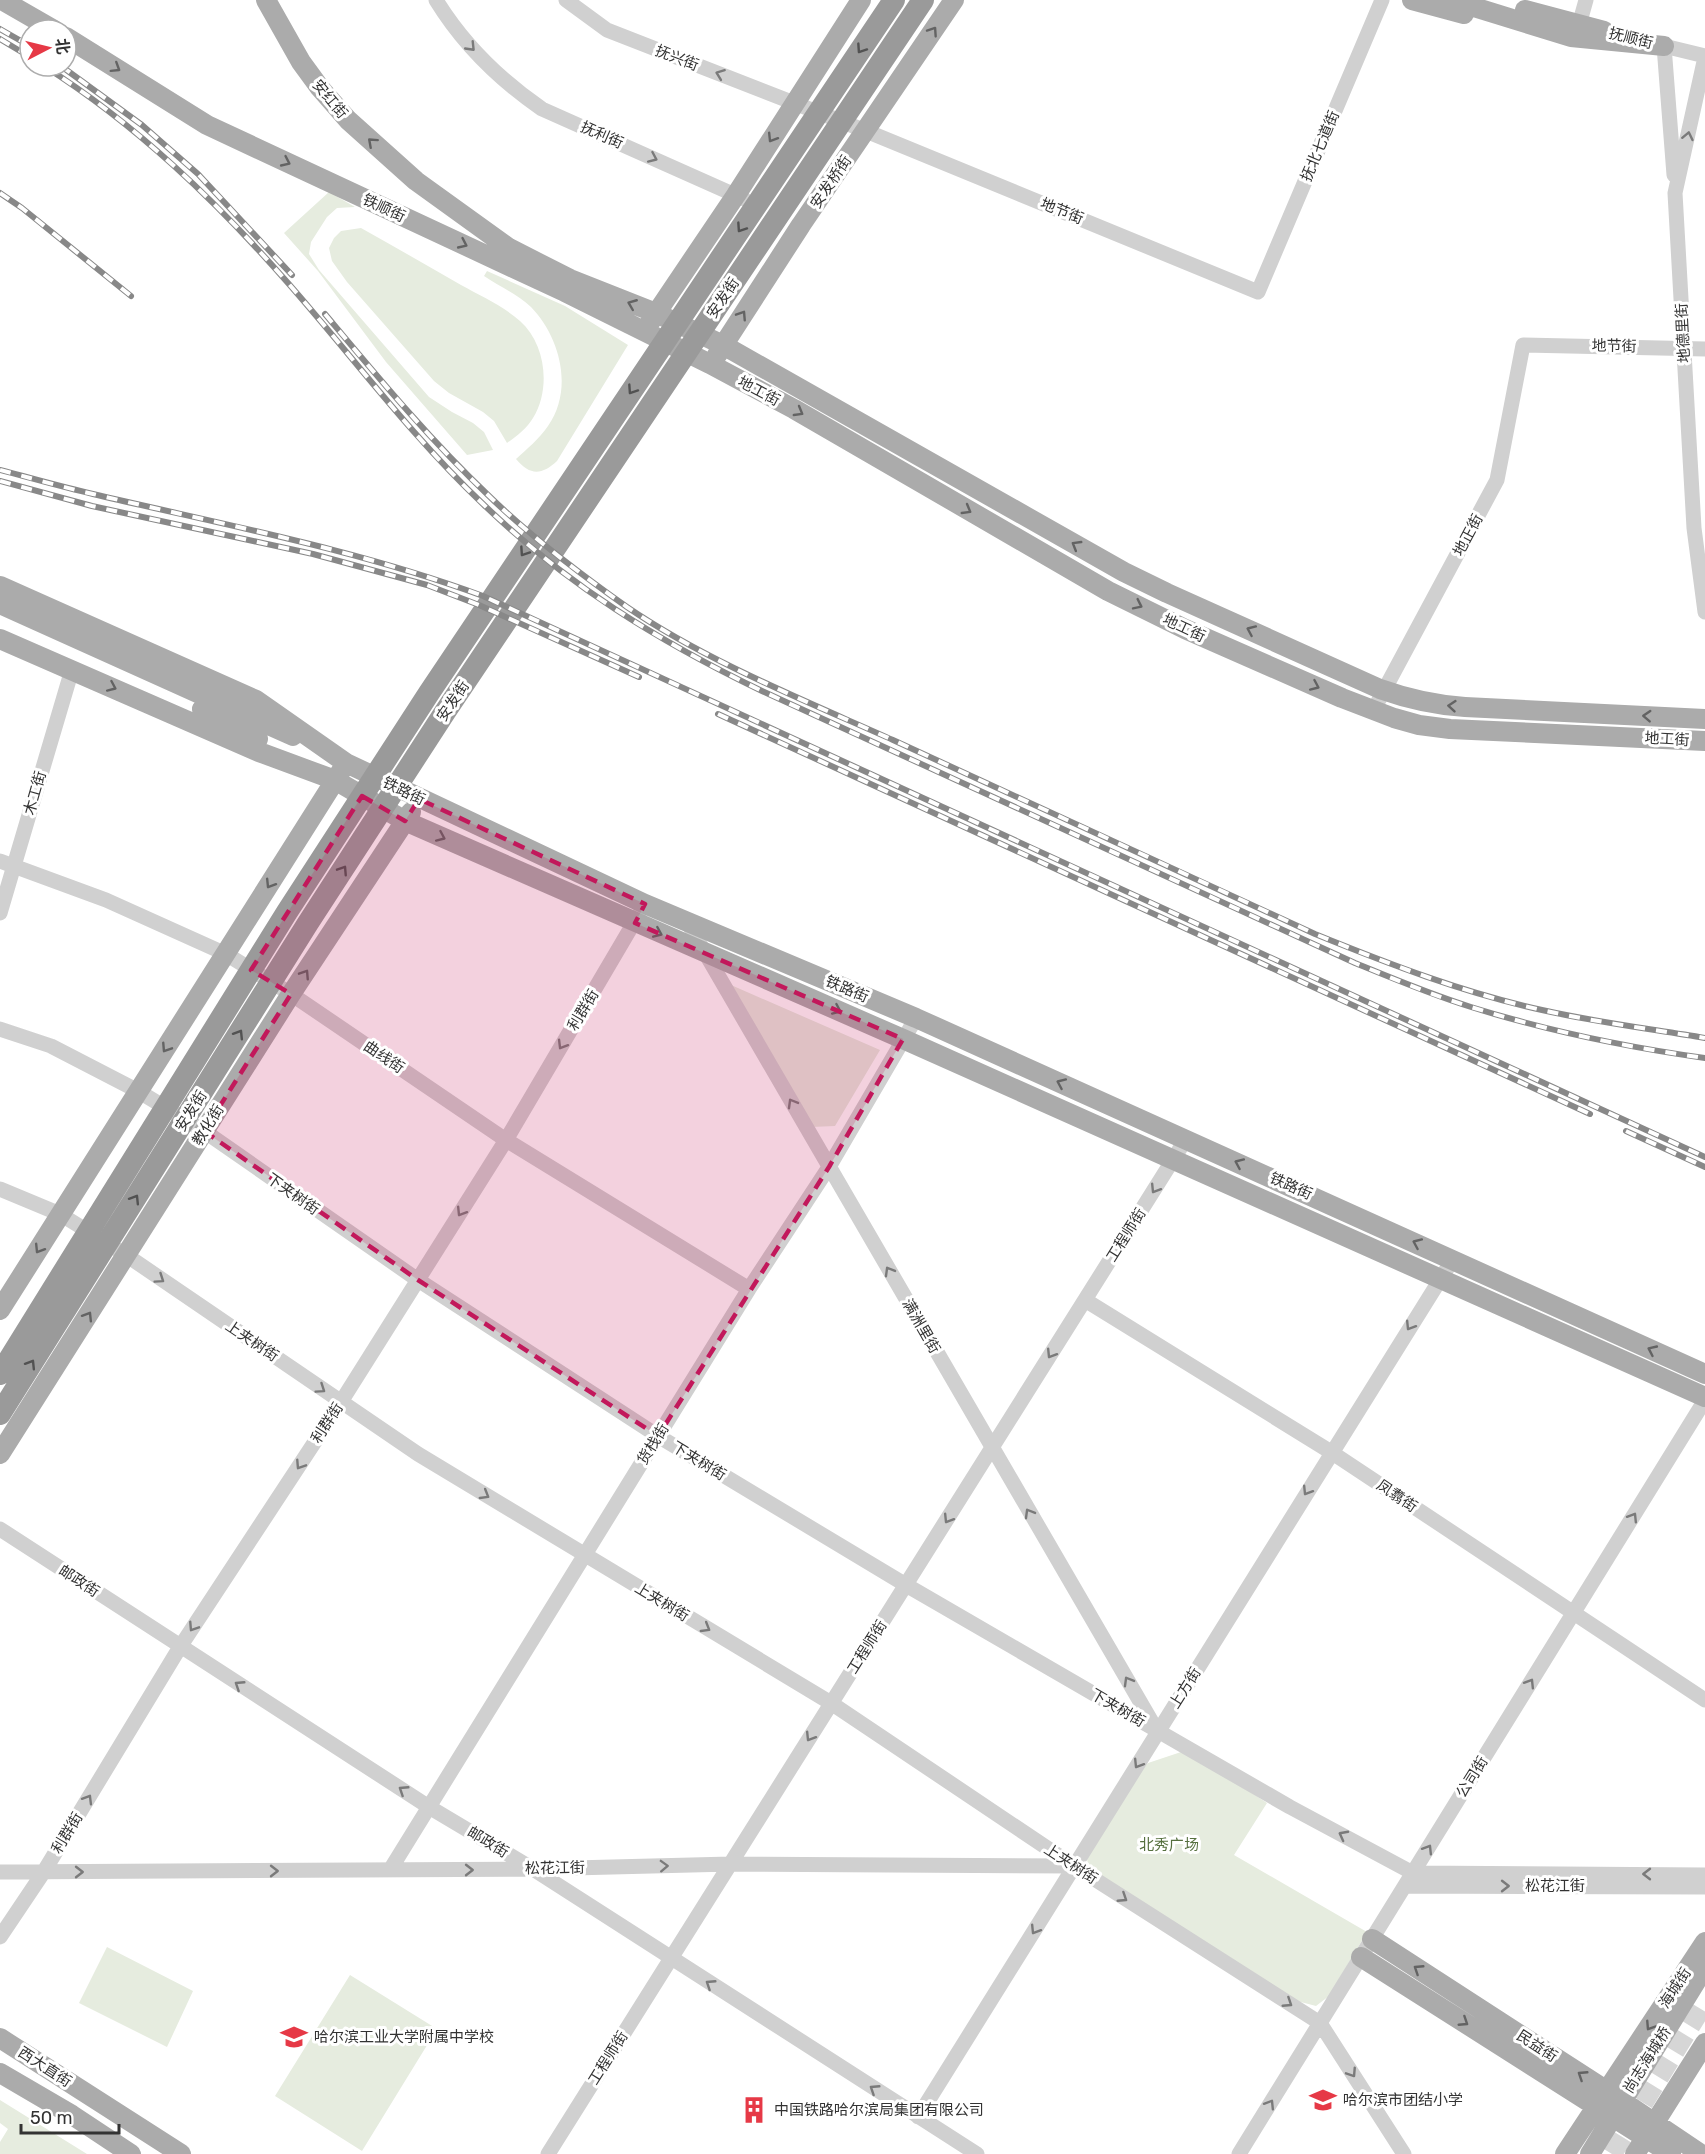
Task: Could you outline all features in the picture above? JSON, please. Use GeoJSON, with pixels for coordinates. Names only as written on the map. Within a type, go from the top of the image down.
{"type":"FeatureCollection","features":[{"type":"Feature","properties":{"kind":"highway","name":"安发街"},"geometry":{"type":"LineString","coordinates":[[0,1374],[287,912],[416,713],[894,0]]}},
{"type":"Feature","properties":{"kind":"highway","name":"安发街"},"geometry":{"type":"LineString","coordinates":[[0,1414],[302,933],[445,712],[923,0]]}},
{"type":"Feature","properties":{"kind":"main road"},"geometry":{"type":"LineString","coordinates":[[2,0],[33,18]]}},
{"type":"Feature","properties":{"kind":"main road","name":"安红街"},"geometry":{"type":"LineString","coordinates":[[266,0],[301,62],[320,88],[348,120],[416,181],[509,248],[570,279],[656,313]]}},
{"type":"Feature","properties":{"kind":"main road"},"geometry":{"type":"LineString","coordinates":[[644,332],[736,195],[861,0]]}},
{"type":"Feature","properties":{"kind":"main road","name":"安发桥街"},"geometry":{"type":"LineString","coordinates":[[710,364],[801,225],[954,0]]}},
{"type":"Feature","properties":{"kind":"main road","name":"抚顺街"},"geometry":{"type":"LineString","coordinates":[[1412,0],[1468,15],[1524,23]]}},
{"type":"Feature","properties":{"kind":"main road","name":"抚顺街"},"geometry":{"type":"LineString","coordinates":[[1451,0],[1571,38],[1665,46]]}},
{"type":"Feature","properties":{"kind":"main road","name":"抚顺街"},"geometry":{"type":"LineString","coordinates":[[1494,0],[1579,25],[1665,46]]}},
{"type":"Feature","properties":{"kind":"main road","name":"铁顺街"},"geometry":{"type":"LineString","coordinates":[[78,44],[207,125],[565,292],[710,364]]}},
{"type":"Feature","properties":{"kind":"main road"},"geometry":{"type":"LineString","coordinates":[[656,313],[723,345]]}},
{"type":"Feature","properties":{"kind":"main road","name":"地工街"},"geometry":{"type":"LineString","coordinates":[[723,345],[1103,561],[1167,593],[1384,691],[1420,701],[1465,707],[1705,718]]}},
{"type":"Feature","properties":{"kind":"main road","name":"地工街"},"geometry":{"type":"LineString","coordinates":[[710,364],[1108,591],[1185,629],[1373,711],[1419,725],[1450,729],[1705,741]]}},
{"type":"Feature","properties":{"kind":"main road","name":"铁路街"},"geometry":{"type":"LineString","coordinates":[[0,586],[256,700],[346,763],[645,904],[916,1018],[1705,1374]]}},
{"type":"Feature","properties":{"kind":"main road"},"geometry":{"type":"LineString","coordinates":[[0,604],[197,700],[335,780]]}},
{"type":"Feature","properties":{"kind":"main road"},"geometry":{"type":"LineString","coordinates":[[0,617],[197,700],[305,742],[346,763],[0,1310]]}},
{"type":"Feature","properties":{"kind":"main road","name":"铁路街"},"geometry":{"type":"LineString","coordinates":[[0,639],[259,752],[335,780],[405,821],[1173,1159],[1705,1399]]}},
{"type":"Feature","properties":{"kind":"main road","name":"教化街"},"geometry":{"type":"LineString","coordinates":[[0,1454],[291,994],[419,799]]}},
{"type":"Feature","properties":{"kind":"main road","name":"民益街"},"geometry":{"type":"LineString","coordinates":[[1372,1939],[1602,2099],[1645,2139],[1671,2154]]}},
{"type":"Feature","properties":{"kind":"main road","name":"海城街"},"geometry":{"type":"LineString","coordinates":[[1565,2154],[1705,1942]]}},
{"type":"Feature","properties":{"kind":"main road","name":"民益街"},"geometry":{"type":"LineString","coordinates":[[1361,1957],[1602,2099]]}},
{"type":"Feature","properties":{"kind":"main road","name":"尚志海城桥"},"geometry":{"type":"LineString","coordinates":[[1590,2154],[1705,1966]]}},
{"type":"Feature","properties":{"kind":"main road","name":"西大直街"},"geometry":{"type":"LineString","coordinates":[[0,2038],[180,2154]]}},
{"type":"Feature","properties":{"kind":"main road"},"geometry":{"type":"LineString","coordinates":[[1645,2139],[1705,2043]]}},
{"type":"Feature","properties":{"kind":"main road","name":"西大直街"},"geometry":{"type":"LineString","coordinates":[[0,2073],[72,2115],[131,2154]]}},
{"type":"Feature","properties":{"kind":"main road","name":"民益街"},"geometry":{"type":"LineString","coordinates":[[1645,2139],[1701,2154]]}},
{"type":"Feature","properties":{"kind":"street","name":"抚利街"},"geometry":{"type":"LineString","coordinates":[[436,0],[465,42],[506,82],[542,109],[801,225]]}},
{"type":"Feature","properties":{"kind":"street","name":"抚兴街"},"geometry":{"type":"LineString","coordinates":[[566,0],[607,30],[866,131]]}},
{"type":"Feature","properties":{"kind":"street","name":"抚北七道街"},"geometry":{"type":"LineString","coordinates":[[1258,292],[1382,0]]}},
{"type":"Feature","properties":{"kind":"street"},"geometry":{"type":"LineString","coordinates":[[1579,25],[1586,0]]}},
{"type":"Feature","properties":{"kind":"street"},"geometry":{"type":"LineString","coordinates":[[1675,193],[1665,46],[1705,56]]}},
{"type":"Feature","properties":{"kind":"street","name":"地德里街"},"geometry":{"type":"LineString","coordinates":[[1705,56],[1675,193],[1694,528],[1705,612]]}},
{"type":"Feature","properties":{"kind":"street","name":"地节街"},"geometry":{"type":"LineString","coordinates":[[866,131],[1258,292]]}},
{"type":"Feature","properties":{"kind":"street","name":"地节街"},"geometry":{"type":"LineString","coordinates":[[1523,345],[1705,349]]}},
{"type":"Feature","properties":{"kind":"street","name":"地正街"},"geometry":{"type":"LineString","coordinates":[[1373,711],[1497,480],[1523,345]]}},
{"type":"Feature","properties":{"kind":"street","name":"木工街"},"geometry":{"type":"LineString","coordinates":[[0,913],[7,863],[71,673]]}},
{"type":"Feature","properties":{"kind":"street","name":"曲线街"},"geometry":{"type":"LineString","coordinates":[[7,863],[106,900],[226,954],[291,994],[506,1140],[749,1289]]}},
{"type":"Feature","properties":{"kind":"street","name":"利群街"},"geometry":{"type":"LineString","coordinates":[[0,1936],[43,1873],[180,1647],[341,1402],[506,1140],[645,904]]}},
{"type":"Feature","properties":{"kind":"street","name":"满洲里街"},"geometry":{"type":"LineString","coordinates":[[686,920],[1158,1731]]}},
{"type":"Feature","properties":{"kind":"street","name":"货栈街"},"geometry":{"type":"LineString","coordinates":[[390,1870],[749,1289],[829,1167],[916,1018]]}},
{"type":"Feature","properties":{"kind":"street","name":"下夹树街"},"geometry":{"type":"LineString","coordinates":[[0,1029],[51,1046],[138,1091],[204,1131],[418,1280],[658,1436],[906,1585],[1290,1807],[1409,1880]]}},
{"type":"Feature","properties":{"kind":"street","name":"工程师街"},"geometry":{"type":"LineString","coordinates":[[548,2154],[1186,1139]]}},
{"type":"Feature","properties":{"kind":"street","name":"上夹树街"},"geometry":{"type":"LineString","coordinates":[[0,1189],[60,1214],[126,1255],[418,1454],[831,1703],[1074,1866],[1320,2023]]}},
{"type":"Feature","properties":{"kind":"street","name":"上方街"},"geometry":{"type":"LineString","coordinates":[[918,2117],[1453,1259]]}},
{"type":"Feature","properties":{"kind":"street","name":"凤翥街"},"geometry":{"type":"LineString","coordinates":[[1085,1300],[1331,1452],[1705,1700]]}},
{"type":"Feature","properties":{"kind":"street","name":"公司街"},"geometry":{"type":"LineString","coordinates":[[1239,2154],[1705,1399]]}},
{"type":"Feature","properties":{"kind":"street","name":"邮政街"},"geometry":{"type":"LineString","coordinates":[[0,1529],[429,1807],[533,1869],[977,2154]]}},
{"type":"Feature","properties":{"kind":"street","name":"松花江街"},"geometry":{"type":"LineString","coordinates":[[0,1872],[533,1869],[731,1864],[1074,1866]]}},
{"type":"Feature","properties":{"kind":"street","name":"松花江街"},"geometry":{"type":"LineString","coordinates":[[1409,1880],[1705,1875]]}},
{"type":"Feature","properties":{"kind":"street","name":"松花江街"},"geometry":{"type":"LineString","coordinates":[[1409,1880],[1705,1887]]}},
{"type":"Feature","properties":{"kind":"street"},"geometry":{"type":"LineString","coordinates":[[1320,2023],[1404,2154]]}},
{"type":"Feature","properties":{"kind":"highlighted area"},"geometry":{"type":"Polygon","coordinates":[[[362,796],[405,821],[419,799],[645,904],[635,923],[903,1039],[829,1167],[658,1436],[418,1280],[204,1131],[291,994],[251,970],[362,796]]]}},
{"type":"Feature","properties":{"kind":"green space"},"geometry":{"type":"Polygon","coordinates":[[[329,192],[355,207],[337,208],[327,217],[311,242],[309,254],[319,270],[429,397],[484,432],[493,450],[467,455],[386,362],[318,271],[284,233],[329,192]]]}},
{"type":"Feature","properties":{"kind":"green space"},"geometry":{"type":"Polygon","coordinates":[[[361,228],[499,306],[520,321],[529,331],[536,342],[543,367],[542,394],[531,422],[507,443],[494,421],[434,381],[347,282],[332,261],[329,248],[334,238],[341,231],[361,228]]]}},
{"type":"Feature","properties":{"kind":"green space"},"geometry":{"type":"Polygon","coordinates":[[[487,271],[565,306],[628,345],[557,461],[541,471],[531,471],[516,459],[541,435],[556,411],[562,380],[556,348],[550,333],[531,307],[484,276],[487,271]]]}},
{"type":"Feature","properties":{"kind":"green space"},"geometry":{"type":"Polygon","coordinates":[[[731,985],[880,1050],[835,1126],[811,1127],[731,985]]]}},
{"type":"Feature","properties":{"kind":"green space","name":"北秀广场"},"geometry":{"type":"Polygon","coordinates":[[[1181,1752],[1195,1755],[1267,1803],[1234,1855],[1367,1932],[1329,1996],[1316,2006],[1297,2001],[1089,1869],[1086,1854],[1136,1775],[1148,1763],[1181,1752]]]}},
{"type":"Feature","properties":{"kind":"green space"},"geometry":{"type":"Polygon","coordinates":[[[107,1947],[193,1991],[167,2047],[79,2003],[107,1947]]]}},
{"type":"Feature","properties":{"kind":"green space"},"geometry":{"type":"Polygon","coordinates":[[[350,1975],[437,2029],[362,2151],[275,2096],[350,1975]]]}},
{"type":"Feature","properties":{"kind":"green space"},"geometry":{"type":"Polygon","coordinates":[[[0,2100],[87,2154],[0,2154],[0,2142],[8,2129],[0,2123],[0,2100]]]}},
{"type":"Feature","properties":{"kind":"tunnel"},"geometry":{"type":"LineString","coordinates":[[1612,2154],[1705,2002]]}},
{"type":"Feature","properties":{"kind":"railway"},"geometry":{"type":"LineString","coordinates":[[0,29],[18,39]]}},
{"type":"Feature","properties":{"kind":"railway"},"geometry":{"type":"LineString","coordinates":[[0,39],[18,50]]}},
{"type":"Feature","properties":{"kind":"railway"},"geometry":{"type":"LineString","coordinates":[[62,78],[143,139],[233,223],[288,283],[431,451],[483,504],[547,560],[580,585],[650,631],[762,691],[1384,975],[1456,1002],[1529,1024],[1646,1049],[1705,1058]]}},
{"type":"Feature","properties":{"kind":"railway"},"geometry":{"type":"LineString","coordinates":[[77,78],[142,125],[198,174],[292,275]]}},
{"type":"Feature","properties":{"kind":"railway"},"geometry":{"type":"LineString","coordinates":[[0,193],[22,208],[131,296]]}},
{"type":"Feature","properties":{"kind":"railway"},"geometry":{"type":"LineString","coordinates":[[325,314],[424,429],[466,474],[521,525],[555,554],[627,607],[723,663],[1315,934],[1371,956],[1427,977],[1513,1003],[1582,1018],[1705,1038]]}},
{"type":"Feature","properties":{"kind":"railway"},"geometry":{"type":"LineString","coordinates":[[0,470],[338,551],[435,579],[483,596],[1705,1157]]}},
{"type":"Feature","properties":{"kind":"railway"},"geometry":{"type":"LineString","coordinates":[[0,481],[92,506],[313,554],[427,585],[479,605],[639,677]]}},
{"type":"Feature","properties":{"kind":"railway"},"geometry":{"type":"LineString","coordinates":[[718,714],[1590,1114]]}},
{"type":"Feature","properties":{"kind":"railway"},"geometry":{"type":"LineString","coordinates":[[1626,1131],[1705,1167]]}},
{"type":"Feature","properties":{"kind":"place","name":"哈尔滨工业大学附属中学校"},"geometry":{"type":"Point","coordinates":[294,2037]}},
{"type":"Feature","properties":{"kind":"place","name":"哈尔滨市团结小学"},"geometry":{"type":"Point","coordinates":[1323,2100]}},
{"type":"Feature","properties":{"kind":"place","name":"中国铁路哈尔滨局集团有限公司"},"geometry":{"type":"Point","coordinates":[754,2110]}}]}
